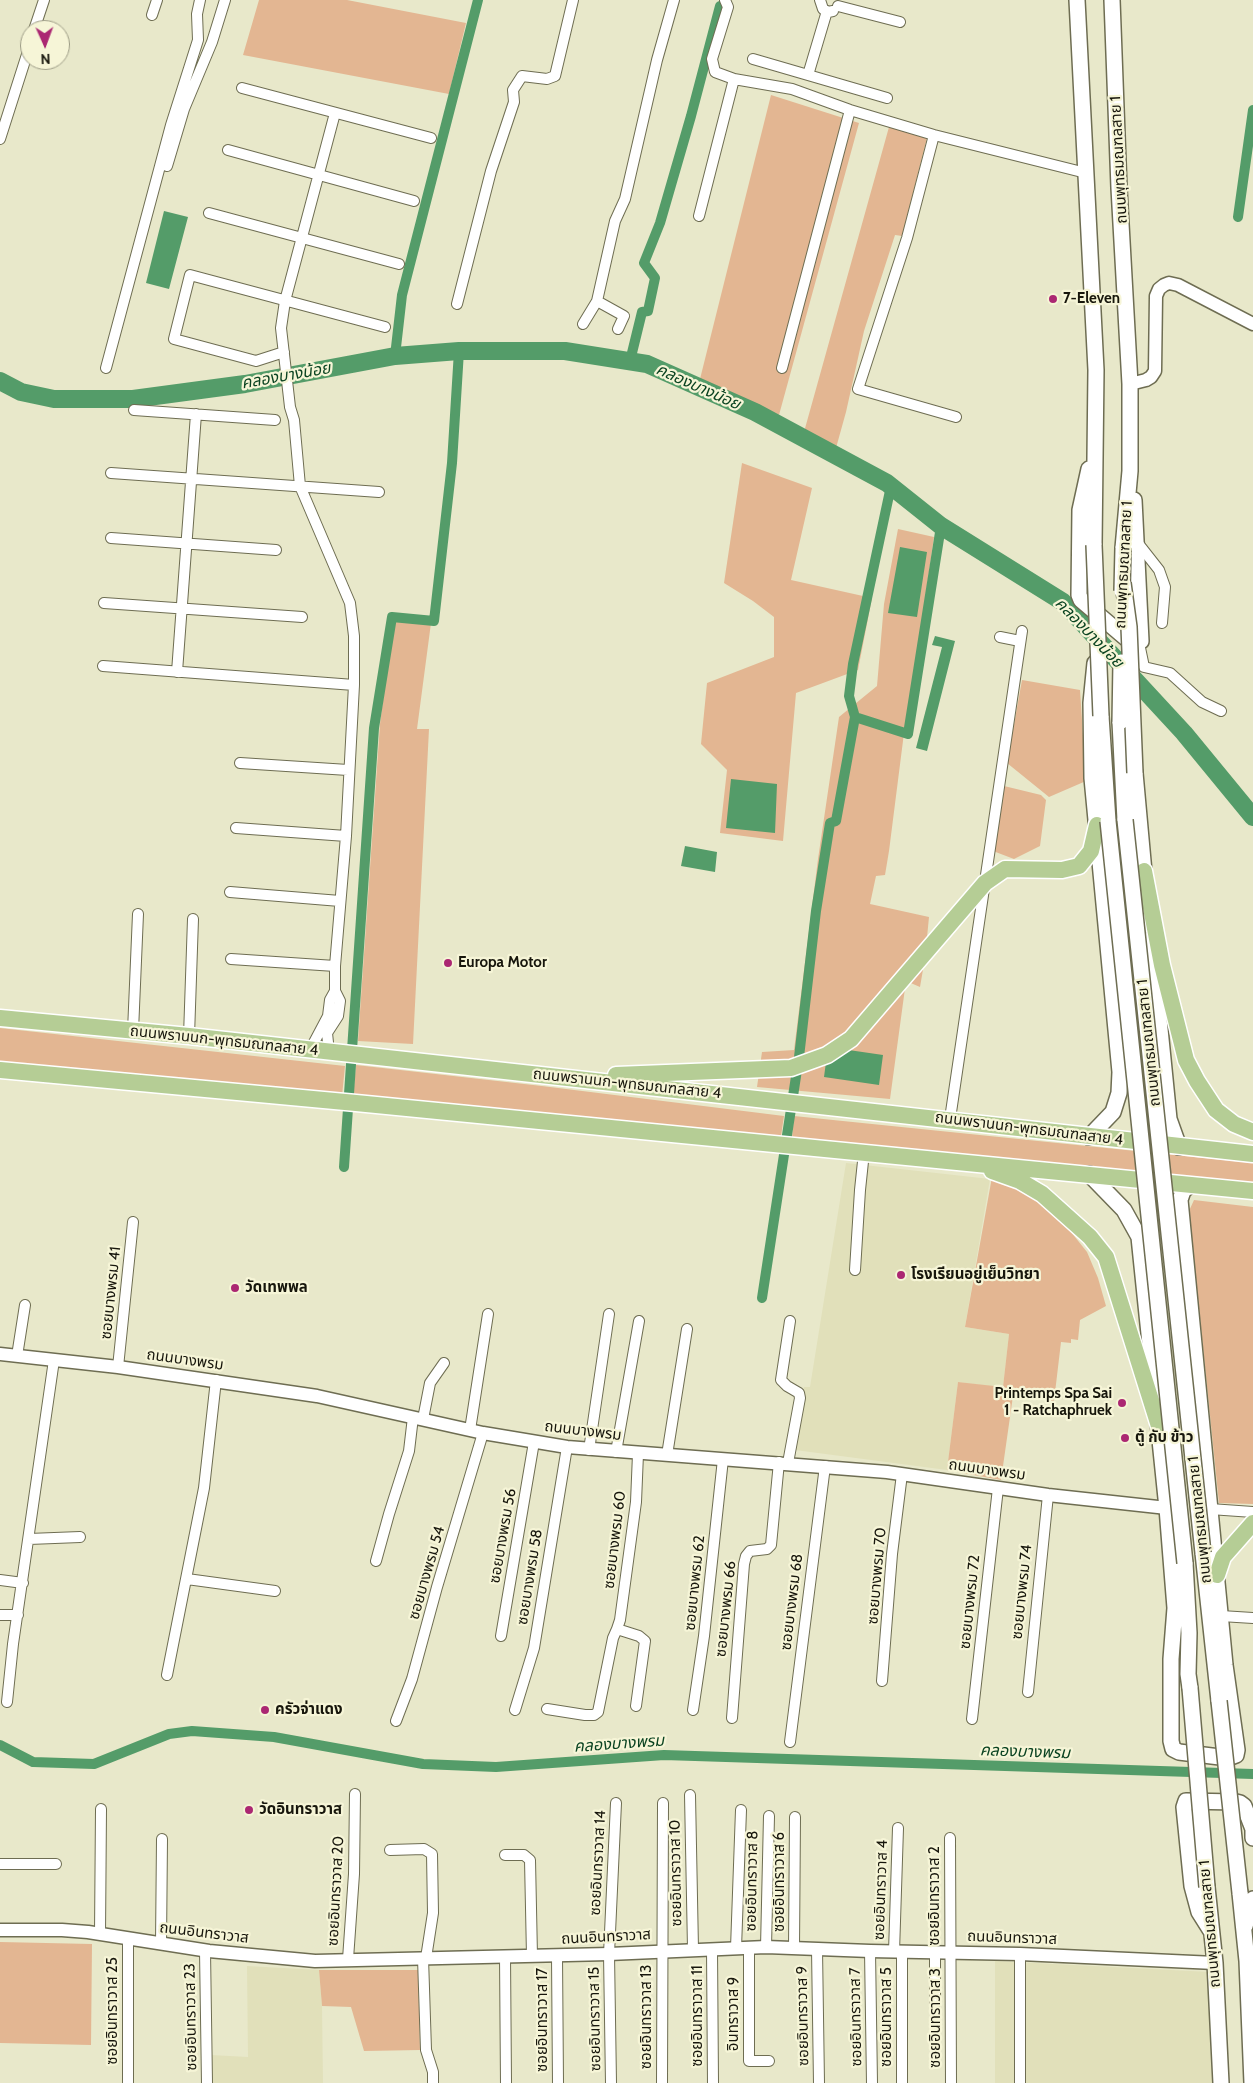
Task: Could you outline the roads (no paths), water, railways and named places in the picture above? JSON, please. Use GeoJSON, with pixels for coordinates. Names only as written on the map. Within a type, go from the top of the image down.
{"type":"FeatureCollection","features":[{"type":"Feature","properties":{"kind":"main road","name":"ถนนพุทธมณฑลสาย 1"},"geometry":{"type":"LineString","coordinates":[[1077,0],[1096,370],[1094,545],[1101,716],[1102,823],[1184,1562],[1189,1633],[1189,1681],[1215,1963],[1221,2083]]}},
{"type":"Feature","properties":{"kind":"main road","name":"ถนนพุทธมณฑลสาย 1"},"geometry":{"type":"LineString","coordinates":[[1112,0],[1119,188],[1130,384],[1130,545],[1123,583],[1120,722],[1125,820],[1219,1702],[1247,1896],[1244,1931],[1250,1961],[1252,2083]]}},
{"type":"Feature","properties":{"kind":"main road"},"geometry":{"type":"LineString","coordinates":[[1096,443],[1080,510],[1079,592],[1081,600],[1132,644],[1141,641],[1130,545]]}},
{"type":"Feature","properties":{"kind":"main road"},"geometry":{"type":"LineString","coordinates":[[1123,583],[1129,627],[1135,773],[1160,1033],[1169,1120],[1179,1147]]}},
{"type":"Feature","properties":{"kind":"main road"},"geometry":{"type":"LineString","coordinates":[[1090,1137],[1113,1112],[1119,1093],[1120,1072],[1102,823],[1092,778],[1091,703],[1097,649]]}},
{"type":"Feature","properties":{"kind":"main road"},"geometry":{"type":"LineString","coordinates":[[562,1077],[797,1067],[827,1055],[851,1039],[985,883],[1005,868],[1062,870],[1079,866],[1091,851],[1102,823]]}},
{"type":"Feature","properties":{"kind":"main road"},"geometry":{"type":"LineString","coordinates":[[1144,871],[1162,965],[1186,1060],[1197,1082],[1216,1110],[1234,1124],[1253,1132]]}},
{"type":"Feature","properties":{"kind":"main road","name":"ถนนพรานนก-พุทธมณฑลสาย 4"},"geometry":{"type":"LineString","coordinates":[[0,1018],[189,1036],[1253,1154]]}},
{"type":"Feature","properties":{"kind":"main road"},"geometry":{"type":"LineString","coordinates":[[1116,1028],[1123,1040],[1133,1045],[1148,1044],[1154,1041],[1160,1033]]}},
{"type":"Feature","properties":{"kind":"main road"},"geometry":{"type":"LineString","coordinates":[[0,1070],[351,1102],[1253,1191]]}},
{"type":"Feature","properties":{"kind":"main road"},"geometry":{"type":"LineString","coordinates":[[969,1162],[1020,1180],[1042,1194],[1090,1237],[1106,1257],[1159,1426]]}},
{"type":"Feature","properties":{"kind":"main road"},"geometry":{"type":"LineString","coordinates":[[1089,1174],[1124,1210],[1139,1237],[1167,1508],[1175,1608],[1189,1681]]}},
{"type":"Feature","properties":{"kind":"main road"},"geometry":{"type":"LineString","coordinates":[[1175,1608],[1171,1659],[1171,1741],[1173,1749],[1180,1752],[1228,1758],[1236,1755],[1237,1750],[1188,1301],[1180,1200],[1183,1191],[1190,1185]]}},
{"type":"Feature","properties":{"kind":"main road"},"geometry":{"type":"LineString","coordinates":[[1144,1298],[1148,1289],[1161,1281],[1173,1282],[1181,1288],[1188,1301]]}},
{"type":"Feature","properties":{"kind":"main road"},"geometry":{"type":"LineString","coordinates":[[1217,1575],[1223,1557],[1253,1523]]}},
{"type":"Feature","properties":{"kind":"main road"},"geometry":{"type":"LineString","coordinates":[[1213,1643],[1220,1599]]}},
{"type":"Feature","properties":{"kind":"main road"},"geometry":{"type":"LineString","coordinates":[[1211,1931],[1199,1912],[1194,1893],[1184,1807],[1186,1801],[1236,1802],[1244,1806],[1253,1829],[1253,1838]]}},
{"type":"Feature","properties":{"kind":"street"},"geometry":{"type":"LineString","coordinates":[[37,20],[44,0]]}},
{"type":"Feature","properties":{"kind":"street"},"geometry":{"type":"LineString","coordinates":[[152,15],[157,0]]}},
{"type":"Feature","properties":{"kind":"street"},"geometry":{"type":"LineString","coordinates":[[106,368],[171,125],[198,40],[197,14],[200,0]]}},
{"type":"Feature","properties":{"kind":"street"},"geometry":{"type":"LineString","coordinates":[[167,166],[184,109],[212,42],[225,0]]}},
{"type":"Feature","properties":{"kind":"street"},"geometry":{"type":"LineString","coordinates":[[457,304],[491,171],[514,102],[513,90],[522,76],[547,79],[555,76],[573,0]]}},
{"type":"Feature","properties":{"kind":"street"},"geometry":{"type":"LineString","coordinates":[[583,324],[597,301],[615,221],[624,199],[657,60],[674,0]]}},
{"type":"Feature","properties":{"kind":"street"},"geometry":{"type":"LineString","coordinates":[[725,0],[728,7],[712,59],[715,72],[734,78],[792,89],[850,110],[934,135],[1086,173]]}},
{"type":"Feature","properties":{"kind":"street"},"geometry":{"type":"LineString","coordinates":[[820,0],[821,7],[827,12]]}},
{"type":"Feature","properties":{"kind":"street"},"geometry":{"type":"LineString","coordinates":[[827,12],[834,10],[839,3],[900,22]]}},
{"type":"Feature","properties":{"kind":"street"},"geometry":{"type":"LineString","coordinates":[[808,75],[827,12]]}},
{"type":"Feature","properties":{"kind":"street"},"geometry":{"type":"LineString","coordinates":[[753,58],[887,98]]}},
{"type":"Feature","properties":{"kind":"street"},"geometry":{"type":"LineString","coordinates":[[0,139],[22,70]]}},
{"type":"Feature","properties":{"kind":"street"},"geometry":{"type":"LineString","coordinates":[[699,216],[734,78]]}},
{"type":"Feature","properties":{"kind":"street"},"geometry":{"type":"LineString","coordinates":[[242,88],[431,138]]}},
{"type":"Feature","properties":{"kind":"street"},"geometry":{"type":"LineString","coordinates":[[782,368],[850,110]]}},
{"type":"Feature","properties":{"kind":"street"},"geometry":{"type":"LineString","coordinates":[[329,1052],[327,1033],[338,1016],[340,1001],[335,990],[335,966],[346,836],[354,685],[354,636],[350,603],[300,486],[294,420],[290,407],[281,328],[285,300],[335,112]]}},
{"type":"Feature","properties":{"kind":"street"},"geometry":{"type":"LineString","coordinates":[[934,135],[906,238],[858,389],[956,417]]}},
{"type":"Feature","properties":{"kind":"street"},"geometry":{"type":"LineString","coordinates":[[228,150],[414,201]]}},
{"type":"Feature","properties":{"kind":"street"},"geometry":{"type":"LineString","coordinates":[[209,213],[399,264]]}},
{"type":"Feature","properties":{"kind":"street"},"geometry":{"type":"LineString","coordinates":[[284,352],[256,361],[174,339],[190,276],[385,328]]}},
{"type":"Feature","properties":{"kind":"street"},"geometry":{"type":"LineString","coordinates":[[1130,384],[1146,380],[1155,371],[1156,296],[1164,285],[1169,283],[1178,285],[1253,324]]}},
{"type":"Feature","properties":{"kind":"street"},"geometry":{"type":"LineString","coordinates":[[597,301],[624,316],[618,329]]}},
{"type":"Feature","properties":{"kind":"street"},"geometry":{"type":"LineString","coordinates":[[134,410],[275,420]]}},
{"type":"Feature","properties":{"kind":"street"},"geometry":{"type":"LineString","coordinates":[[177,672],[196,414]]}},
{"type":"Feature","properties":{"kind":"street"},"geometry":{"type":"LineString","coordinates":[[111,473],[379,492]]}},
{"type":"Feature","properties":{"kind":"street"},"geometry":{"type":"LineString","coordinates":[[111,538],[276,550]]}},
{"type":"Feature","properties":{"kind":"street"},"geometry":{"type":"LineString","coordinates":[[1130,545],[1159,570],[1166,587],[1162,622]]}},
{"type":"Feature","properties":{"kind":"street"},"geometry":{"type":"LineString","coordinates":[[104,603],[302,617]]}},
{"type":"Feature","properties":{"kind":"street"},"geometry":{"type":"LineString","coordinates":[[950,1119],[1021,636],[1000,637]]}},
{"type":"Feature","properties":{"kind":"street"},"geometry":{"type":"LineString","coordinates":[[1139,643],[1144,667],[1170,673],[1202,702],[1221,711]]}},
{"type":"Feature","properties":{"kind":"street"},"geometry":{"type":"LineString","coordinates":[[103,666],[354,685]]}},
{"type":"Feature","properties":{"kind":"street"},"geometry":{"type":"LineString","coordinates":[[240,763],[348,770]]}},
{"type":"Feature","properties":{"kind":"street"},"geometry":{"type":"LineString","coordinates":[[236,828],[346,836]]}},
{"type":"Feature","properties":{"kind":"street"},"geometry":{"type":"LineString","coordinates":[[230,892],[340,901]]}},
{"type":"Feature","properties":{"kind":"street"},"geometry":{"type":"LineString","coordinates":[[133,1031],[138,914]]}},
{"type":"Feature","properties":{"kind":"street"},"geometry":{"type":"LineString","coordinates":[[189,1036],[193,920]]}},
{"type":"Feature","properties":{"kind":"street"},"geometry":{"type":"LineString","coordinates":[[231,959],[335,966]]}},
{"type":"Feature","properties":{"kind":"street"},"geometry":{"type":"LineString","coordinates":[[310,1050],[328,1016],[330,1000],[335,990]]}},
{"type":"Feature","properties":{"kind":"street"},"geometry":{"type":"LineString","coordinates":[[855,1270],[864,1152]]}},
{"type":"Feature","properties":{"kind":"street","name":"ซอยบางพรม 41"},"geometry":{"type":"LineString","coordinates":[[118,1367],[133,1222]]}},
{"type":"Feature","properties":{"kind":"street"},"geometry":{"type":"LineString","coordinates":[[17,1356],[25,1305]]}},
{"type":"Feature","properties":{"kind":"street"},"geometry":{"type":"LineString","coordinates":[[470,1430],[488,1314]]}},
{"type":"Feature","properties":{"kind":"street"},"geometry":{"type":"LineString","coordinates":[[589,1450],[609,1314]]}},
{"type":"Feature","properties":{"kind":"street"},"geometry":{"type":"LineString","coordinates":[[616,1452],[639,1321]]}},
{"type":"Feature","properties":{"kind":"street"},"geometry":{"type":"LineString","coordinates":[[766,1538],[780,1462],[800,1398],[799,1393],[781,1380],[790,1321]]}},
{"type":"Feature","properties":{"kind":"street"},"geometry":{"type":"LineString","coordinates":[[667,1456],[687,1328]]}},
{"type":"Feature","properties":{"kind":"street","name":"ถนนบางพรม"},"geometry":{"type":"LineString","coordinates":[[0,1354],[118,1367],[317,1396],[483,1434],[589,1450],[825,1466],[902,1474],[1048,1495],[1167,1508]]}},
{"type":"Feature","properties":{"kind":"street"},"geometry":{"type":"LineString","coordinates":[[7,1702],[54,1360]]}},
{"type":"Feature","properties":{"kind":"street"},"geometry":{"type":"LineString","coordinates":[[376,1561],[430,1383],[444,1363]]}},
{"type":"Feature","properties":{"kind":"street"},"geometry":{"type":"LineString","coordinates":[[167,1674],[204,1488],[216,1380]]}},
{"type":"Feature","properties":{"kind":"street","name":"ซอยบางพรม 54"},"geometry":{"type":"LineString","coordinates":[[396,1721],[412,1679],[437,1587],[483,1434]]}},
{"type":"Feature","properties":{"kind":"street","name":"ซอยบางพรม 56"},"geometry":{"type":"LineString","coordinates":[[501,1636],[534,1442]]}},
{"type":"Feature","properties":{"kind":"street","name":"ซอยบางพรม 58"},"geometry":{"type":"LineString","coordinates":[[515,1710],[534,1648],[567,1447]]}},
{"type":"Feature","properties":{"kind":"street","name":"ซอยบางพรม 60"},"geometry":{"type":"LineString","coordinates":[[547,1709],[585,1715],[594,1715],[598,1712],[613,1638],[620,1620],[636,1502],[638,1454]]}},
{"type":"Feature","properties":{"kind":"street","name":"ซอยบางพรม 62"},"geometry":{"type":"LineString","coordinates":[[693,1710],[704,1636],[723,1459]]}},
{"type":"Feature","properties":{"kind":"street","name":"ซอยบางพรม 66"},"geometry":{"type":"LineString","coordinates":[[732,1718],[744,1564],[746,1556],[750,1551],[767,1550],[772,1545],[780,1462]]}},
{"type":"Feature","properties":{"kind":"street","name":"ซอยบางพรม 68"},"geometry":{"type":"LineString","coordinates":[[790,1742],[825,1466]]}},
{"type":"Feature","properties":{"kind":"street","name":"ซอยบางพรม 70"},"geometry":{"type":"LineString","coordinates":[[882,1681],[892,1554],[902,1474]]}},
{"type":"Feature","properties":{"kind":"street","name":"ซอยบางพรม 72"},"geometry":{"type":"LineString","coordinates":[[972,1719],[998,1488]]}},
{"type":"Feature","properties":{"kind":"street","name":"ซอยบางพรม 74"},"geometry":{"type":"LineString","coordinates":[[1028,1692],[1048,1495]]}},
{"type":"Feature","properties":{"kind":"street"},"geometry":{"type":"LineString","coordinates":[[1210,1509],[1253,1512]]}},
{"type":"Feature","properties":{"kind":"street"},"geometry":{"type":"LineString","coordinates":[[29,1539],[80,1537]]}},
{"type":"Feature","properties":{"kind":"street"},"geometry":{"type":"LineString","coordinates":[[187,1579],[275,1591]]}},
{"type":"Feature","properties":{"kind":"street"},"geometry":{"type":"LineString","coordinates":[[0,1580],[23,1583]]}},
{"type":"Feature","properties":{"kind":"street"},"geometry":{"type":"LineString","coordinates":[[0,1615],[18,1616]]}},
{"type":"Feature","properties":{"kind":"street"},"geometry":{"type":"LineString","coordinates":[[1221,1616],[1253,1618]]}},
{"type":"Feature","properties":{"kind":"street"},"geometry":{"type":"LineString","coordinates":[[617,1629],[639,1636],[645,1641],[636,1706]]}},
{"type":"Feature","properties":{"kind":"street","name":"ซอยอินทราวาส 20"},"geometry":{"type":"LineString","coordinates":[[348,1959],[354,1874],[355,1794]]}},
{"type":"Feature","properties":{"kind":"street","name":"ซอยอินทราวาส 10"},"geometry":{"type":"LineString","coordinates":[[690,1795],[693,1949]]}},
{"type":"Feature","properties":{"kind":"street","name":"ซอยอินทราวาส 14"},"geometry":{"type":"LineString","coordinates":[[609,1954],[616,1803]]}},
{"type":"Feature","properties":{"kind":"street","name":"ซอยอินทราวาส 13"},"geometry":{"type":"LineString","coordinates":[[662,2083],[663,1803]]}},
{"type":"Feature","properties":{"kind":"street"},"geometry":{"type":"LineString","coordinates":[[100,1934],[101,1809]]}},
{"type":"Feature","properties":{"kind":"street"},"geometry":{"type":"LineString","coordinates":[[741,1810],[742,1948]]}},
{"type":"Feature","properties":{"kind":"street","name":"ซอยอินทราวาส 8"},"geometry":{"type":"LineString","coordinates":[[766,1946],[769,1816]]}},
{"type":"Feature","properties":{"kind":"street","name":"ซอยอินทราวาส 6"},"geometry":{"type":"LineString","coordinates":[[794,1948],[795,1817]]}},
{"type":"Feature","properties":{"kind":"street","name":"ซอยอินทราวาส 4"},"geometry":{"type":"LineString","coordinates":[[898,1828],[898,1952]]}},
{"type":"Feature","properties":{"kind":"street","name":"ซอยอินทราวาส 2"},"geometry":{"type":"LineString","coordinates":[[950,1838],[950,1953]]}},
{"type":"Feature","properties":{"kind":"street"},"geometry":{"type":"LineString","coordinates":[[160,1944],[162,1839]]}},
{"type":"Feature","properties":{"kind":"street"},"geometry":{"type":"LineString","coordinates":[[390,1850],[424,1849],[432,1854],[433,1913],[424,1958],[426,2050],[433,2072],[433,2083]]}},
{"type":"Feature","properties":{"kind":"street"},"geometry":{"type":"LineString","coordinates":[[505,1855],[524,1855],[530,1860],[532,1956]]}},
{"type":"Feature","properties":{"kind":"street"},"geometry":{"type":"LineString","coordinates":[[0,1864],[56,1864]]}},
{"type":"Feature","properties":{"kind":"street","name":"ถนนอินทราวาส"},"geometry":{"type":"LineString","coordinates":[[0,1930],[62,1930],[100,1934],[205,1951],[315,1961],[558,1956],[766,1946],[898,1952],[1020,1954],[1215,1963]]}},
{"type":"Feature","properties":{"kind":"street","name":"ซอยอินทราวาส 25"},"geometry":{"type":"LineString","coordinates":[[128,1939],[128,2083]]}},
{"type":"Feature","properties":{"kind":"street","name":"ซอยอินทราวาส 11"},"geometry":{"type":"LineString","coordinates":[[712,1948],[713,2083]]}},
{"type":"Feature","properties":{"kind":"street","name":"อินทราวาส 9"},"geometry":{"type":"LineString","coordinates":[[742,1948],[749,2061],[769,2061]]}},
{"type":"Feature","properties":{"kind":"street","name":"ซอยอินทราวาส 9"},"geometry":{"type":"LineString","coordinates":[[816,1949],[820,2083]]}},
{"type":"Feature","properties":{"kind":"street","name":"ซอยอินทราวาส 23"},"geometry":{"type":"LineString","coordinates":[[205,1951],[208,2083]]}},
{"type":"Feature","properties":{"kind":"street","name":"ซอยอินทราวาส 7"},"geometry":{"type":"LineString","coordinates":[[870,1951],[872,2083]]}},
{"type":"Feature","properties":{"kind":"street","name":"ซอยอินทราวาส 5"},"geometry":{"type":"LineString","coordinates":[[898,1952],[902,2083]]}},
{"type":"Feature","properties":{"kind":"street"},"geometry":{"type":"LineString","coordinates":[[935,1952],[935,2002]]}},
{"type":"Feature","properties":{"kind":"street","name":"ซอยอินทราวาส 3"},"geometry":{"type":"LineString","coordinates":[[950,1953],[951,2083]]}},
{"type":"Feature","properties":{"kind":"street","name":"ซอยอินทราวาส 15"},"geometry":{"type":"LineString","coordinates":[[609,1954],[611,2083]]}},
{"type":"Feature","properties":{"kind":"street"},"geometry":{"type":"LineString","coordinates":[[1020,1954],[1020,2083]]}},
{"type":"Feature","properties":{"kind":"street"},"geometry":{"type":"LineString","coordinates":[[505,1956],[506,2083]]}},
{"type":"Feature","properties":{"kind":"street","name":"ซอยอินทราวาส 17"},"geometry":{"type":"LineString","coordinates":[[558,1956],[558,2083]]}},
{"type":"Feature","properties":{"kind":"waterway"},"geometry":{"type":"LineString","coordinates":[[395,356],[402,295],[478,0]]}},
{"type":"Feature","properties":{"kind":"waterway"},"geometry":{"type":"LineString","coordinates":[[630,361],[642,312],[648,311],[655,278],[644,263],[660,223],[720,6]]}},
{"type":"Feature","properties":{"kind":"waterway"},"geometry":{"type":"LineString","coordinates":[[1238,217],[1253,110]]}},
{"type":"Feature","properties":{"kind":"waterway"},"geometry":{"type":"LineString","coordinates":[[344,1167],[374,728],[392,617],[434,621],[452,463],[459,351]]}},
{"type":"Feature","properties":{"kind":"waterway","name":"คลองบางน้อย"},"geometry":{"type":"LineString","coordinates":[[0,381],[21,392],[54,399],[133,399],[245,384],[395,356],[459,351],[565,351],[647,364],[755,412],[887,483],[941,526],[1063,602],[1184,733],[1253,817]]}},
{"type":"Feature","properties":{"kind":"waterway"},"geometry":{"type":"LineString","coordinates":[[855,717],[849,696],[853,664],[891,486]]}},
{"type":"Feature","properties":{"kind":"waterway"},"geometry":{"type":"LineString","coordinates":[[762,1298],[799,1057],[816,911],[830,823],[836,821],[855,717],[908,734],[941,526]]}},
{"type":"Feature","properties":{"kind":"waterway","name":"คลองบางพรม"},"geometry":{"type":"LineString","coordinates":[[0,1745],[33,1762],[94,1764],[169,1734],[192,1731],[274,1737],[423,1764],[496,1767],[664,1755],[1253,1774]]}},
{"type":"Feature","properties":{"kind":"place","name":"7-Eleven"},"geometry":{"type":"Point","coordinates":[1053,299]}},
{"type":"Feature","properties":{"kind":"place","name":"Europa Motor"},"geometry":{"type":"Point","coordinates":[448,963]}},
{"type":"Feature","properties":{"kind":"place","name":"โรงเรียนอยู่เย็นวิทยา"},"geometry":{"type":"Point","coordinates":[901,1275]}},
{"type":"Feature","properties":{"kind":"place","name":"วัดเทพพล"},"geometry":{"type":"Point","coordinates":[235,1288]}},
{"type":"Feature","properties":{"kind":"place","name":"Printemps Spa Sai 1 - Ratchaphruek"},"geometry":{"type":"Point","coordinates":[1122,1403]}},
{"type":"Feature","properties":{"kind":"place","name":"ตู้ กับ ข้าว"},"geometry":{"type":"Point","coordinates":[1125,1438]}},
{"type":"Feature","properties":{"kind":"place","name":"ครัวจ่าแดง"},"geometry":{"type":"Point","coordinates":[265,1710]}},
{"type":"Feature","properties":{"kind":"place","name":"วัดอินทราวาส"},"geometry":{"type":"Point","coordinates":[249,1810]}}]}
